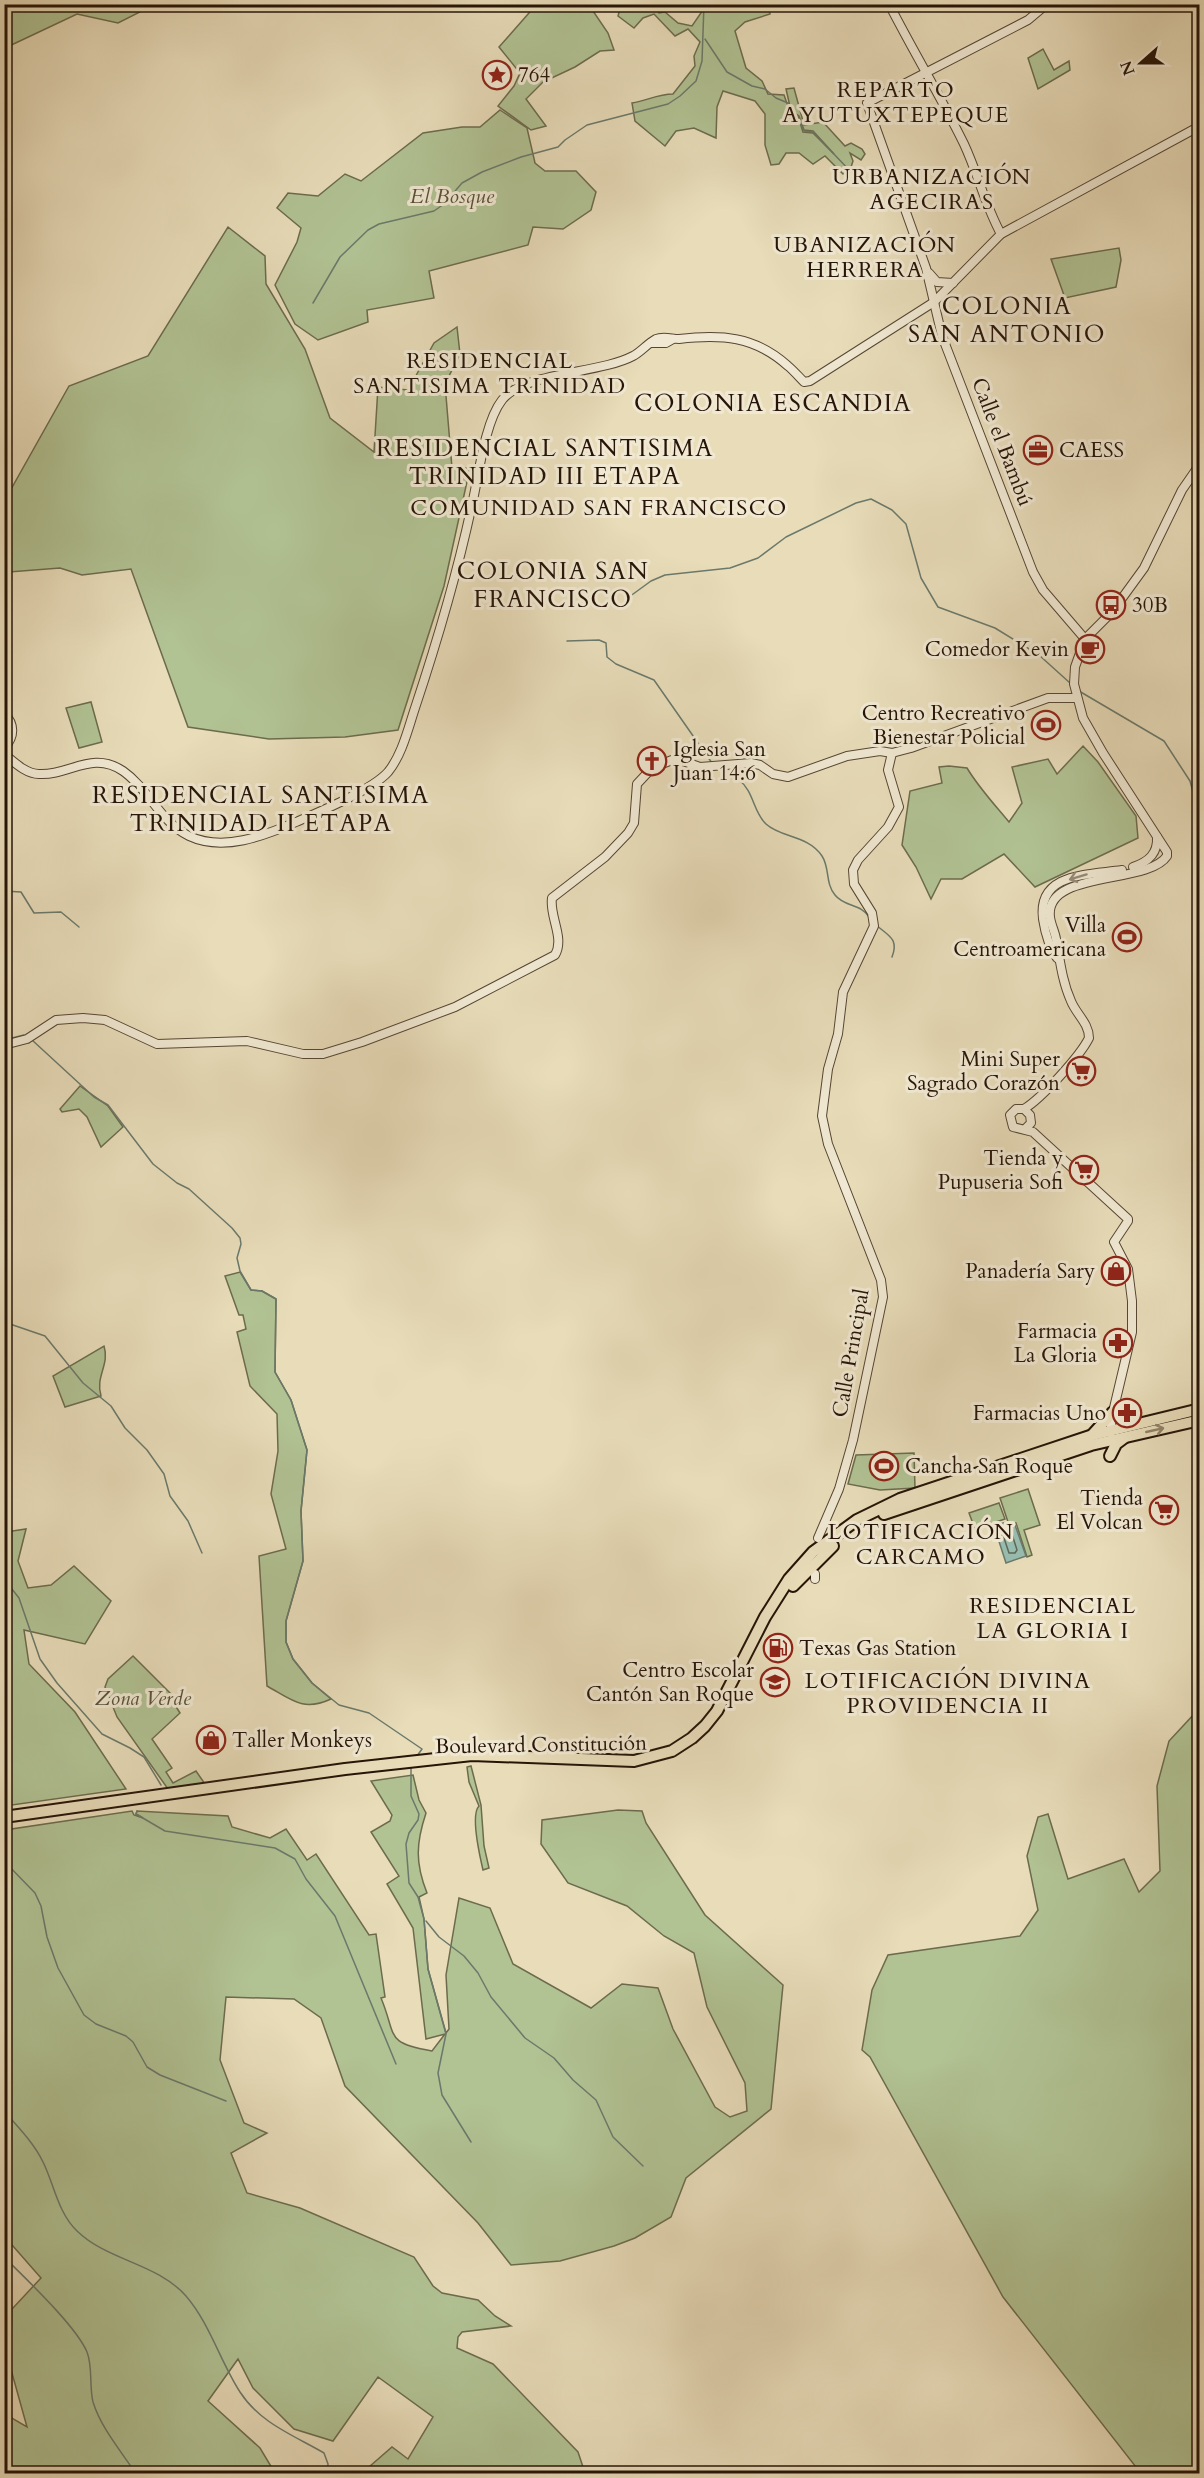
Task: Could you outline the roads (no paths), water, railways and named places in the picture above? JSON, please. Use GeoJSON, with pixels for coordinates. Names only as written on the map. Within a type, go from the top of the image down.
{"type":"FeatureCollection","features":[{"type":"Feature","properties":{"kind":"highway","name":"Boulevard Constitución"},"geometry":{"type":"LineString","coordinates":[[1126,1432],[1200,1409]]}},
{"type":"Feature","properties":{"kind":"highway"},"geometry":{"type":"LineString","coordinates":[[1112,1414],[1126,1432],[1110,1456],[1092,1440],[1112,1414]]}},
{"type":"Feature","properties":{"kind":"highway","name":"Boulevard Constitución"},"geometry":{"type":"LineString","coordinates":[[4,1817],[334,1771],[472,1755],[508,1754],[622,1761],[647,1759],[692,1738],[711,1719],[765,1617],[785,1586],[813,1552],[843,1529],[900,1499],[1092,1440],[1200,1420]]}},
{"type":"Feature","properties":{"kind":"highway","name":"Boulevard Constitución"},"geometry":{"type":"LineString","coordinates":[[4,1823],[443,1764],[502,1761],[626,1767],[646,1766],[665,1760],[694,1745],[716,1725],[784,1599],[813,1564],[845,1536],[899,1507],[1092,1440]]}},
{"type":"Feature","properties":{"kind":"street"},"geometry":{"type":"LineString","coordinates":[[889,4],[974,166],[987,208],[1001,234]]}},
{"type":"Feature","properties":{"kind":"street"},"geometry":{"type":"LineString","coordinates":[[925,73],[1028,20],[1047,4]]}},
{"type":"Feature","properties":{"kind":"street","name":"Calle el Bambú"},"geometry":{"type":"LineString","coordinates":[[925,73],[867,103],[927,268],[942,336],[1037,581],[1085,639]]}},
{"type":"Feature","properties":{"kind":"street"},"geometry":{"type":"LineString","coordinates":[[4,754],[27,771],[37,774],[89,762],[111,765],[124,772],[174,827],[195,838],[218,843],[246,839],[282,828],[379,780],[390,769],[403,742],[433,655],[460,563],[493,414],[504,397],[520,387],[612,364],[640,352],[656,339],[665,337],[673,339],[722,335],[743,340],[769,351],[789,366],[804,382],[934,302],[1001,234],[1200,126]]}},
{"type":"Feature","properties":{"kind":"street"},"geometry":{"type":"LineString","coordinates":[[927,268],[937,282],[953,283]]}},
{"type":"Feature","properties":{"kind":"street"},"geometry":{"type":"LineString","coordinates":[[1110,1435],[1112,1414],[1132,1332],[1132,1301],[1128,1269],[1114,1242],[1128,1221],[1126,1216],[1029,1121],[1033,1104],[1081,1051],[1089,1038],[1087,1026],[1071,1002],[1059,961],[1053,952],[1050,909],[1058,894],[1065,890],[1160,862],[1165,859],[1167,852],[1083,718],[1076,698],[1075,667],[1085,639],[1112,612],[1144,568],[1182,490],[1200,464]]}},
{"type":"Feature","properties":{"kind":"street"},"geometry":{"type":"LineString","coordinates":[[4,1045],[27,1039],[56,1020],[83,1018],[105,1020],[141,1038],[164,1045],[247,1041],[303,1054],[332,1052],[455,1007],[555,955],[559,942],[552,912],[552,898],[607,855],[628,833],[634,823],[636,786],[652,768],[674,759],[700,767],[751,763],[760,765],[773,774],[788,777],[847,756],[880,751],[892,753],[1048,698],[1076,698]]}},
{"type":"Feature","properties":{"kind":"street"},"geometry":{"type":"LineString","coordinates":[[4,713],[10,719],[13,733],[11,740],[4,748]]}},
{"type":"Feature","properties":{"kind":"street","name":"Calle Principal"},"geometry":{"type":"LineString","coordinates":[[818,1538],[839,1489],[853,1440],[883,1297],[881,1280],[822,1125],[828,1069],[838,1034],[843,992],[874,926],[872,913],[854,884],[853,870],[858,860],[888,827],[899,807],[888,770],[892,753]]}},
{"type":"Feature","properties":{"kind":"street"},"geometry":{"type":"LineString","coordinates":[[1051,935],[1042,908],[1051,888],[1063,881],[1089,873],[1120,871],[1138,865],[1153,855],[1157,849],[1157,836]]}},
{"type":"Feature","properties":{"kind":"water"},"geometry":{"type":"Polygon","coordinates":[[[1006,1522],[1015,1525],[1026,1556],[1006,1563],[994,1526],[1006,1522]]]}},
{"type":"Feature","properties":{"kind":"waterway"},"geometry":{"type":"LineString","coordinates":[[313,303],[340,257],[368,230],[379,224],[434,211],[444,204],[462,183],[482,172],[521,157],[558,147],[587,125],[668,104],[680,96],[696,81],[702,61],[704,4]]}},
{"type":"Feature","properties":{"kind":"waterway"},"geometry":{"type":"LineString","coordinates":[[705,39],[727,72],[752,86],[765,89],[776,98],[788,103],[804,131],[813,132],[851,172]]}},
{"type":"Feature","properties":{"kind":"waterway"},"geometry":{"type":"LineString","coordinates":[[629,597],[651,581],[665,575],[730,568],[758,558],[786,537],[856,503],[871,499],[892,510],[906,524],[921,578],[938,607],[995,628],[1039,655],[1070,683]]}},
{"type":"Feature","properties":{"kind":"waterway"},"geometry":{"type":"LineString","coordinates":[[567,641],[599,640],[606,643],[607,657],[616,664],[654,680],[712,763]]}},
{"type":"Feature","properties":{"kind":"waterway"},"geometry":{"type":"LineString","coordinates":[[1079,691],[1164,741],[1190,781],[1200,818]]}},
{"type":"Feature","properties":{"kind":"waterway"},"geometry":{"type":"LineString","coordinates":[[722,774],[737,779],[744,785],[758,814],[772,829],[802,840],[816,849],[826,865],[830,886],[835,895],[843,902],[862,910],[869,917]]}},
{"type":"Feature","properties":{"kind":"waterway"},"geometry":{"type":"LineString","coordinates":[[4,891],[21,892],[34,913],[61,912],[79,927]]}},
{"type":"Feature","properties":{"kind":"waterway"},"geometry":{"type":"LineString","coordinates":[[876,925],[892,938],[894,946],[892,957]]}},
{"type":"Feature","properties":{"kind":"waterway"},"geometry":{"type":"LineString","coordinates":[[4,1040],[24,1035]]}},
{"type":"Feature","properties":{"kind":"waterway"},"geometry":{"type":"LineString","coordinates":[[32,1040],[94,1097],[108,1105],[153,1164],[177,1183],[189,1189],[232,1228],[240,1238],[241,1244],[237,1258],[240,1271],[251,1290],[262,1291],[276,1299],[275,1372],[291,1400],[307,1450],[301,1511],[303,1561],[286,1621],[286,1642],[293,1659],[312,1683],[339,1705],[369,1713],[422,1749],[417,1756]]}},
{"type":"Feature","properties":{"kind":"waterway"},"geometry":{"type":"LineString","coordinates":[[10,1324],[45,1336],[83,1383],[111,1406],[125,1428],[147,1450],[164,1474],[170,1496],[188,1521],[202,1553]]}},
{"type":"Feature","properties":{"kind":"waterway"},"geometry":{"type":"LineString","coordinates":[[4,1579],[19,1598],[40,1659],[57,1683],[102,1734],[144,1757],[161,1785]]}},
{"type":"Feature","properties":{"kind":"waterway"},"geometry":{"type":"LineString","coordinates":[[411,1766],[411,1796],[419,1814],[406,1844],[409,1883],[418,1897],[424,1919],[428,1969],[446,2034],[438,2073],[442,2095],[471,2142]]}},
{"type":"Feature","properties":{"kind":"waterway"},"geometry":{"type":"LineString","coordinates":[[137,1811],[136,1814],[165,1831],[275,1848],[295,1859],[306,1879],[335,1916],[396,2064]]}},
{"type":"Feature","properties":{"kind":"waterway"},"geometry":{"type":"LineString","coordinates":[[4,1861],[35,1893],[41,1906],[47,1937],[58,1968],[84,2015],[96,2024],[126,2036],[133,2042],[147,2067],[160,2075],[226,2101]]}},
{"type":"Feature","properties":{"kind":"waterway"},"geometry":{"type":"LineString","coordinates":[[426,1921],[439,1937],[464,1956],[478,1973],[491,1997],[525,2038],[554,2058],[573,2080],[596,2100],[613,2137],[643,2166]]}},
{"type":"Feature","properties":{"kind":"waterway"},"geometry":{"type":"LineString","coordinates":[[4,2111],[39,2155],[65,2216],[77,2231],[103,2249],[161,2276],[186,2296],[202,2318],[233,2380],[248,2403],[267,2420],[324,2453],[328,2464],[327,2474]]}},
{"type":"Feature","properties":{"kind":"waterway"},"geometry":{"type":"LineString","coordinates":[[4,2257],[50,2303],[81,2341],[89,2358],[92,2396],[97,2412],[106,2430],[136,2474]]}},
{"type":"Feature","properties":{"kind":"place","name":"764"},"geometry":{"type":"Point","coordinates":[497,75]}},
{"type":"Feature","properties":{"kind":"place","name":"CAESS"},"geometry":{"type":"Point","coordinates":[1038,450]}},
{"type":"Feature","properties":{"kind":"place","name":"30B"},"geometry":{"type":"Point","coordinates":[1111,605]}},
{"type":"Feature","properties":{"kind":"place","name":"Comedor Kevin"},"geometry":{"type":"Point","coordinates":[1090,649]}},
{"type":"Feature","properties":{"kind":"place","name":"Centro Recreativo Bienestar Policial"},"geometry":{"type":"Point","coordinates":[1046,725]}},
{"type":"Feature","properties":{"kind":"place","name":"Iglesia San Juan 14:6"},"geometry":{"type":"Point","coordinates":[652,761]}},
{"type":"Feature","properties":{"kind":"place","name":"Villa Centroamericana"},"geometry":{"type":"Point","coordinates":[1127,937]}},
{"type":"Feature","properties":{"kind":"place","name":"Mini Super Sagrado Corazón"},"geometry":{"type":"Point","coordinates":[1081,1071]}},
{"type":"Feature","properties":{"kind":"place","name":"Tienda y Pupuseria Sofi"},"geometry":{"type":"Point","coordinates":[1084,1170]}},
{"type":"Feature","properties":{"kind":"place","name":"Panadería Sary"},"geometry":{"type":"Point","coordinates":[1116,1271]}},
{"type":"Feature","properties":{"kind":"place","name":"Farmacia La Gloria"},"geometry":{"type":"Point","coordinates":[1118,1343]}},
{"type":"Feature","properties":{"kind":"place","name":"Farmacias Uno"},"geometry":{"type":"Point","coordinates":[1127,1413]}},
{"type":"Feature","properties":{"kind":"place","name":"Cancha San Roque"},"geometry":{"type":"Point","coordinates":[884,1466]}},
{"type":"Feature","properties":{"kind":"place","name":"Tienda El Volcan"},"geometry":{"type":"Point","coordinates":[1164,1510]}},
{"type":"Feature","properties":{"kind":"place","name":"Texas Gas Station"},"geometry":{"type":"Point","coordinates":[778,1648]}},
{"type":"Feature","properties":{"kind":"place","name":"Centro Escolar Cantón San Roque"},"geometry":{"type":"Point","coordinates":[775,1682]}},
{"type":"Feature","properties":{"kind":"place","name":"Taller Monkeys"},"geometry":{"type":"Point","coordinates":[211,1740]}},
{"type":"Feature","properties":{"kind":"district","name":"REPARTO AYUTUXTEPEQUE"},"geometry":{"type":"Point","coordinates":[896,102]}},
{"type":"Feature","properties":{"kind":"district","name":"URBANIZACIÓN AGECIRAS"},"geometry":{"type":"Point","coordinates":[932,190]}},
{"type":"Feature","properties":{"kind":"district","name":"UBANIZACIÓN HERRERA"},"geometry":{"type":"Point","coordinates":[865,258]}},
{"type":"Feature","properties":{"kind":"district","name":"COLONIA SAN ANTONIO"},"geometry":{"type":"Point","coordinates":[1007,320]}},
{"type":"Feature","properties":{"kind":"district","name":"RESIDENCIAL SANTISIMA TRINIDAD"},"geometry":{"type":"Point","coordinates":[490,374]}},
{"type":"Feature","properties":{"kind":"district","name":"COLONIA ESCANDIA"},"geometry":{"type":"Point","coordinates":[773,403]}},
{"type":"Feature","properties":{"kind":"district","name":"RESIDENCIAL SANTISIMA TRINIDAD III ETAPA"},"geometry":{"type":"Point","coordinates":[545,462]}},
{"type":"Feature","properties":{"kind":"district","name":"COMUNIDAD SAN FRANCISCO"},"geometry":{"type":"Point","coordinates":[599,508]}},
{"type":"Feature","properties":{"kind":"district","name":"COLONIA SAN FRANCISCO"},"geometry":{"type":"Point","coordinates":[553,585]}},
{"type":"Feature","properties":{"kind":"district","name":"RESIDENCIAL SANTISIMA TRINIDAD II ETAPA"},"geometry":{"type":"Point","coordinates":[261,809]}},
{"type":"Feature","properties":{"kind":"district","name":"LOTIFICACIÓN CARCAMO"},"geometry":{"type":"Point","coordinates":[921,1544]}},
{"type":"Feature","properties":{"kind":"district","name":"RESIDENCIAL LA GLORIA I"},"geometry":{"type":"Point","coordinates":[1053,1619]}},
{"type":"Feature","properties":{"kind":"district","name":"LOTIFICACIÓN DIVINA PROVIDENCIA II"},"geometry":{"type":"Point","coordinates":[948,1694]}},
{"type":"Feature","properties":{"kind":"park label","name":"El Bosque"},"geometry":{"type":"Point","coordinates":[452,196]}},
{"type":"Feature","properties":{"kind":"park label","name":"Zona Verde"},"geometry":{"type":"Point","coordinates":[143,1698]}}]}
